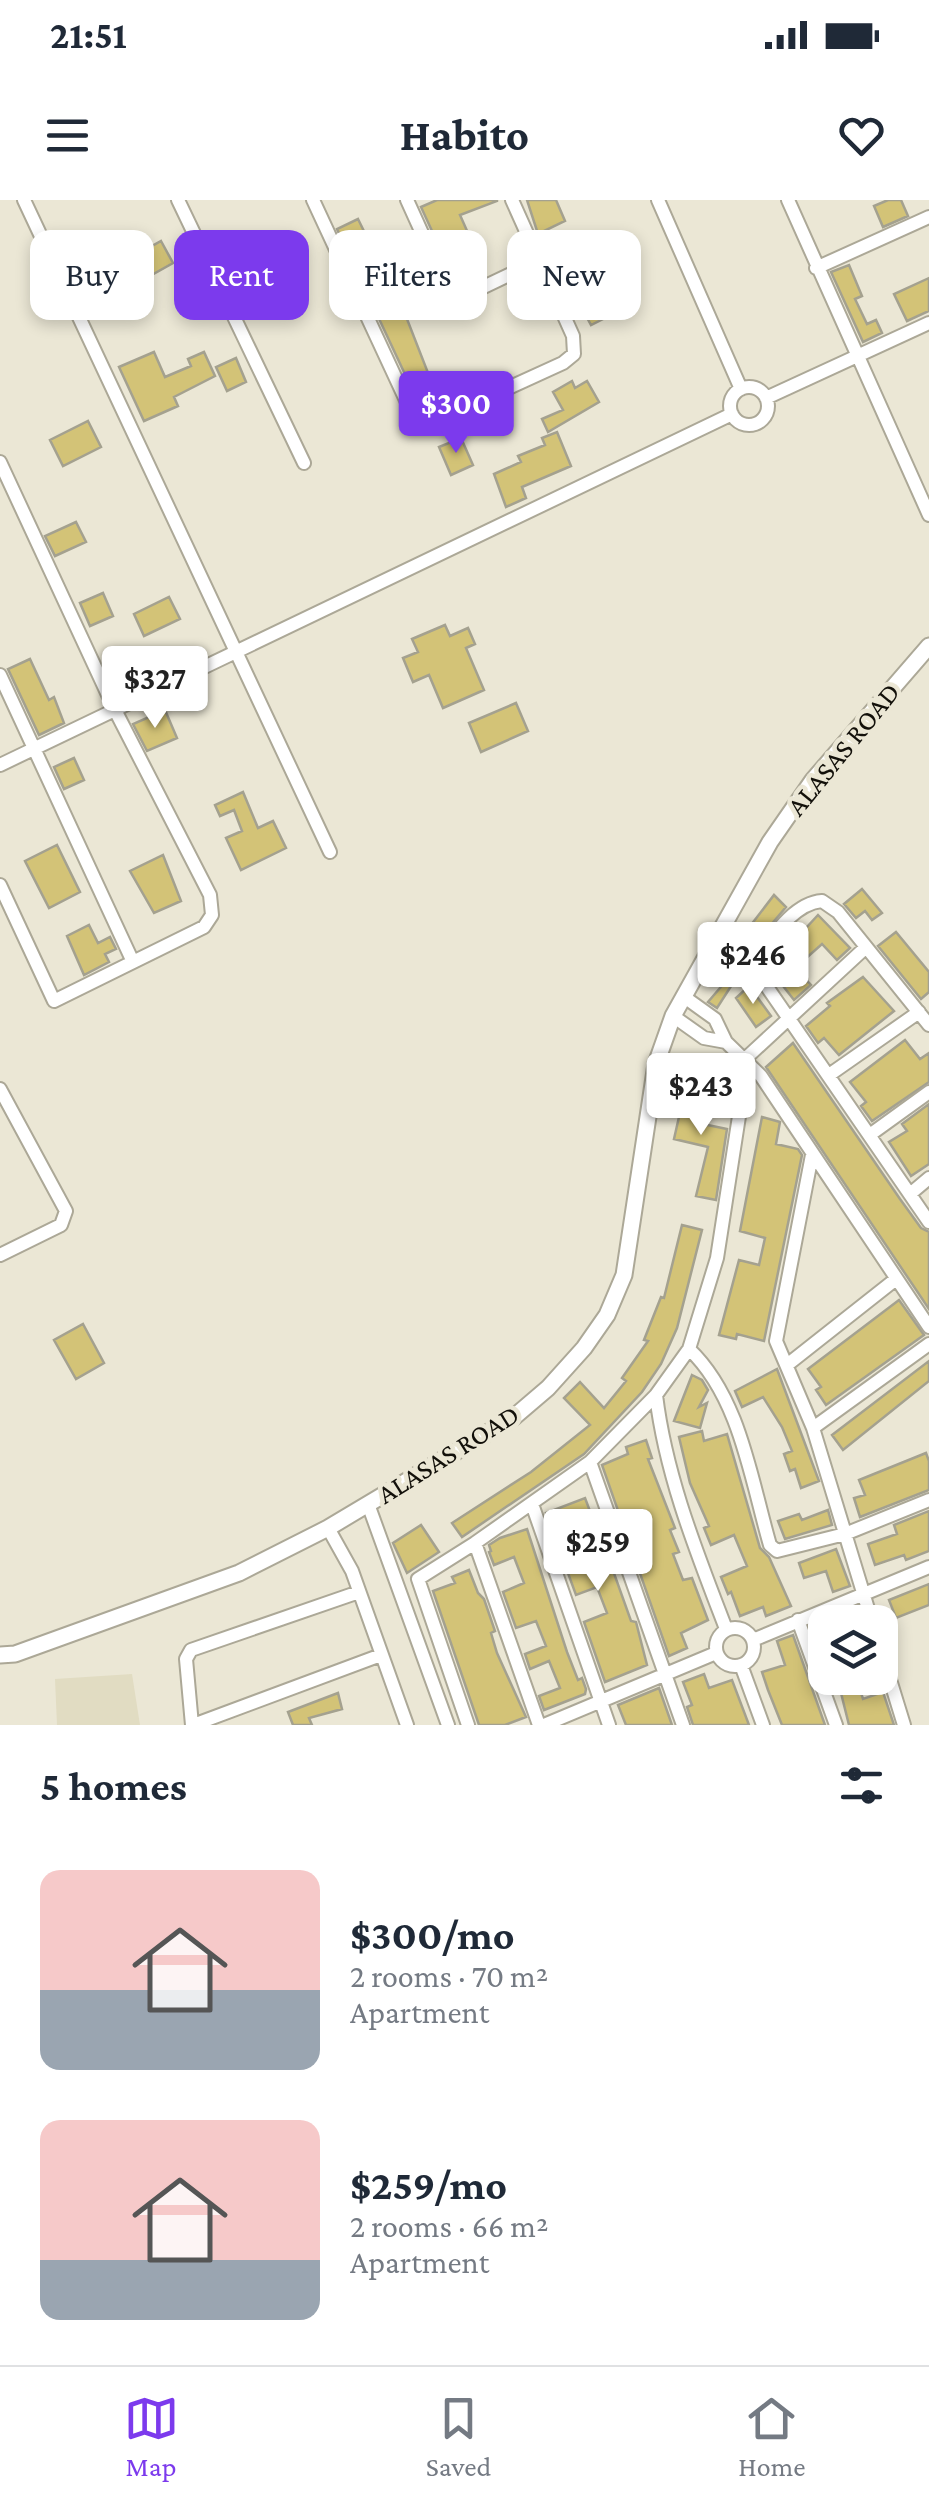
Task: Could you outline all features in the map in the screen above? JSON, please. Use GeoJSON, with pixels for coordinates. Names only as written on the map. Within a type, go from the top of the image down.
{"type":"FeatureCollection","features":[{"type":"Feature","properties":{"kind":"street"},"geometry":{"type":"LineString","coordinates":[[24,200],[330,852]]}},
{"type":"Feature","properties":{"kind":"street"},"geometry":{"type":"LineString","coordinates":[[178,200],[304,463]]}},
{"type":"Feature","properties":{"kind":"street"},"geometry":{"type":"LineString","coordinates":[[313,200],[416,418],[436,420],[570,360],[574,354],[573,336],[566,320]]}},
{"type":"Feature","properties":{"kind":"street"},"geometry":{"type":"LineString","coordinates":[[407,200],[445,284],[457,293],[470,293],[507,276]]}},
{"type":"Feature","properties":{"kind":"street"},"geometry":{"type":"LineString","coordinates":[[512,200],[525,230]]}},
{"type":"Feature","properties":{"kind":"street"},"geometry":{"type":"LineString","coordinates":[[658,200],[741,389]]}},
{"type":"Feature","properties":{"kind":"street"},"geometry":{"type":"LineString","coordinates":[[788,200],[929,516]]}},
{"type":"Feature","properties":{"kind":"street"},"geometry":{"type":"LineString","coordinates":[[816,268],[929,216]]}},
{"type":"Feature","properties":{"kind":"street"},"geometry":{"type":"LineString","coordinates":[[766,398],[929,323]]}},
{"type":"Feature","properties":{"kind":"street"},"geometry":{"type":"LineString","coordinates":[[755,388],[766,398],[766,414],[753,425],[738,421],[732,414],[734,396],[741,389],[755,388]]}},
{"type":"Feature","properties":{"kind":"street"},"geometry":{"type":"LineString","coordinates":[[0,765],[732,414]]}},
{"type":"Feature","properties":{"kind":"street"},"geometry":{"type":"LineString","coordinates":[[0,462],[115,710],[214,906],[204,927],[54,1001],[0,885]]}},
{"type":"Feature","properties":{"kind":"street","name":"ALASAS ROAD"},"geometry":{"type":"LineString","coordinates":[[0,1655],[15,1654],[169,1601],[238,1573],[328,1528],[514,1417],[548,1388],[607,1315],[624,1275],[653,1077],[672,1016],[770,842],[813,780],[929,646]]}},
{"type":"Feature","properties":{"kind":"street"},"geometry":{"type":"LineString","coordinates":[[0,674],[132,962]]}},
{"type":"Feature","properties":{"kind":"street"},"geometry":{"type":"LineString","coordinates":[[929,1025],[838,912],[822,900],[800,908],[756,958],[754,968],[929,1222]]}},
{"type":"Feature","properties":{"kind":"street"},"geometry":{"type":"LineString","coordinates":[[468,1725],[418,1579],[590,1462],[656,1395],[689,1349],[717,1258],[742,1097],[744,1059],[865,948]]}},
{"type":"Feature","properties":{"kind":"street"},"geometry":{"type":"LineString","coordinates":[[683,996],[715,1018],[726,1042],[761,1076],[929,1327]]}},
{"type":"Feature","properties":{"kind":"street"},"geometry":{"type":"LineString","coordinates":[[829,1075],[919,1012]]}},
{"type":"Feature","properties":{"kind":"street"},"geometry":{"type":"LineString","coordinates":[[672,1016],[704,1038],[726,1042]]}},
{"type":"Feature","properties":{"kind":"street"},"geometry":{"type":"LineString","coordinates":[[0,1089],[66,1210],[61,1225],[0,1255]]}},
{"type":"Feature","properties":{"kind":"street"},"geometry":{"type":"LineString","coordinates":[[872,1134],[929,1092]]}},
{"type":"Feature","properties":{"kind":"street"},"geometry":{"type":"LineString","coordinates":[[812,1155],[776,1341],[814,1428],[867,1605]]}},
{"type":"Feature","properties":{"kind":"street"},"geometry":{"type":"LineString","coordinates":[[910,1194],[929,1178]]}},
{"type":"Feature","properties":{"kind":"street"},"geometry":{"type":"LineString","coordinates":[[787,1365],[896,1279]]}},
{"type":"Feature","properties":{"kind":"street"},"geometry":{"type":"LineString","coordinates":[[814,1428],[929,1344]]}},
{"type":"Feature","properties":{"kind":"street"},"geometry":{"type":"LineString","coordinates":[[689,1349],[706,1365],[734,1421],[770,1545],[777,1551],[844,1534],[929,1500]]}},
{"type":"Feature","properties":{"kind":"street"},"geometry":{"type":"LineString","coordinates":[[656,1395],[680,1506],[726,1630]]}},
{"type":"Feature","properties":{"kind":"street"},"geometry":{"type":"LineString","coordinates":[[590,1462],[683,1725]]}},
{"type":"Feature","properties":{"kind":"street"},"geometry":{"type":"LineString","coordinates":[[368,1504],[448,1725]]}},
{"type":"Feature","properties":{"kind":"street"},"geometry":{"type":"LineString","coordinates":[[532,1504],[609,1725]]}},
{"type":"Feature","properties":{"kind":"street"},"geometry":{"type":"LineString","coordinates":[[328,1528],[345,1554],[401,1723]]}},
{"type":"Feature","properties":{"kind":"street"},"geometry":{"type":"LineString","coordinates":[[475,1543],[541,1725],[716,1653]]}},
{"type":"Feature","properties":{"kind":"street"},"geometry":{"type":"LineString","coordinates":[[753,1640],[929,1567]]}},
{"type":"Feature","properties":{"kind":"street"},"geometry":{"type":"LineString","coordinates":[[359,1592],[190,1650],[186,1660],[192,1725],[381,1655]]}},
{"type":"Feature","properties":{"kind":"street"},"geometry":{"type":"LineString","coordinates":[[798,1620],[836,1725]]}},
{"type":"Feature","properties":{"kind":"street"},"geometry":{"type":"LineString","coordinates":[[726,1630],[745,1630],[753,1640],[751,1658],[741,1665],[726,1664],[716,1653],[719,1636],[726,1630]]}},
{"type":"Feature","properties":{"kind":"street"},"geometry":{"type":"LineString","coordinates":[[741,1665],[763,1725]]}},
{"type":"Feature","properties":{"kind":"street"},"geometry":{"type":"LineString","coordinates":[[895,1695],[904,1725]]}},
{"type":"Feature","properties":{"kind":"shaded area"},"geometry":{"type":"Polygon","coordinates":[[[132,1674],[140,1725],[57,1725],[55,1679],[132,1674]]]}},
{"type":"Feature","properties":{"kind":"building"},"geometry":{"type":"Polygon","coordinates":[[[437,200],[497,200],[460,215],[467,230],[432,230],[421,207],[437,200]]]}},
{"type":"Feature","properties":{"kind":"building"},"geometry":{"type":"Polygon","coordinates":[[[527,200],[556,200],[565,221],[537,230],[527,200]]]}},
{"type":"Feature","properties":{"kind":"building"},"geometry":{"type":"Polygon","coordinates":[[[901,200],[908,216],[883,227],[874,206],[901,200]]]}},
{"type":"Feature","properties":{"kind":"building"},"geometry":{"type":"Polygon","coordinates":[[[358,219],[363,230],[337,230],[358,219]]]}},
{"type":"Feature","properties":{"kind":"building"},"geometry":{"type":"Polygon","coordinates":[[[161,241],[173,263],[154,274],[154,245],[161,241]]]}},
{"type":"Feature","properties":{"kind":"building"},"geometry":{"type":"Polygon","coordinates":[[[849,265],[862,296],[855,299],[867,324],[876,320],[882,333],[863,342],[831,272],[849,265]]]}},
{"type":"Feature","properties":{"kind":"building"},"geometry":{"type":"Polygon","coordinates":[[[929,278],[929,311],[907,321],[894,294],[929,278]]]}},
{"type":"Feature","properties":{"kind":"building"},"geometry":{"type":"Polygon","coordinates":[[[380,320],[407,320],[430,378],[411,387],[380,320]]]}},
{"type":"Feature","properties":{"kind":"building"},"geometry":{"type":"Polygon","coordinates":[[[154,352],[165,377],[191,366],[188,359],[204,352],[215,376],[174,397],[178,406],[144,421],[119,367],[154,352]]]}},
{"type":"Feature","properties":{"kind":"building"},"geometry":{"type":"Polygon","coordinates":[[[236,358],[246,382],[227,391],[216,367],[236,358]]]}},
{"type":"Feature","properties":{"kind":"building"},"geometry":{"type":"Polygon","coordinates":[[[572,381],[575,388],[587,381],[599,402],[548,432],[542,419],[563,410],[553,392],[572,381]]]}},
{"type":"Feature","properties":{"kind":"building"},"geometry":{"type":"Polygon","coordinates":[[[88,421],[101,447],[63,466],[50,440],[88,421]]]}},
{"type":"Feature","properties":{"kind":"building"},"geometry":{"type":"Polygon","coordinates":[[[557,432],[571,466],[522,487],[526,498],[506,507],[494,474],[521,462],[518,456],[545,445],[542,438],[557,432]]]}},
{"type":"Feature","properties":{"kind":"building"},"geometry":{"type":"Polygon","coordinates":[[[461,438],[473,465],[451,475],[439,447],[461,438]]]}},
{"type":"Feature","properties":{"kind":"building"},"geometry":{"type":"Polygon","coordinates":[[[76,522],[86,542],[55,556],[45,536],[76,522]]]}},
{"type":"Feature","properties":{"kind":"building"},"geometry":{"type":"Polygon","coordinates":[[[103,593],[113,616],[90,626],[80,603],[103,593]]]}},
{"type":"Feature","properties":{"kind":"building"},"geometry":{"type":"Polygon","coordinates":[[[169,597],[180,619],[144,636],[134,614],[169,597]]]}},
{"type":"Feature","properties":{"kind":"building"},"geometry":{"type":"Polygon","coordinates":[[[445,625],[450,636],[468,628],[475,644],[466,648],[484,690],[443,708],[429,675],[413,682],[403,658],[418,652],[412,639],[445,625]]]}},
{"type":"Feature","properties":{"kind":"building"},"geometry":{"type":"Polygon","coordinates":[[[30,659],[49,700],[54,697],[64,723],[39,735],[8,669],[30,659]]]}},
{"type":"Feature","properties":{"kind":"building"},"geometry":{"type":"Polygon","coordinates":[[[516,703],[528,731],[481,752],[469,723],[516,703]]]}},
{"type":"Feature","properties":{"kind":"building"},"geometry":{"type":"Polygon","coordinates":[[[165,710],[177,738],[147,751],[133,724],[165,710]]]}},
{"type":"Feature","properties":{"kind":"building"},"geometry":{"type":"Polygon","coordinates":[[[74,758],[84,780],[64,789],[54,767],[74,758]]]}},
{"type":"Feature","properties":{"kind":"building"},"geometry":{"type":"Polygon","coordinates":[[[243,792],[258,828],[273,821],[286,848],[241,870],[226,838],[242,831],[234,810],[220,816],[215,805],[243,792]]]}},
{"type":"Feature","properties":{"kind":"building"},"geometry":{"type":"Polygon","coordinates":[[[57,845],[80,892],[49,908],[25,861],[57,845]]]}},
{"type":"Feature","properties":{"kind":"building"},"geometry":{"type":"Polygon","coordinates":[[[163,855],[181,901],[154,913],[130,871],[163,855]]]}},
{"type":"Feature","properties":{"kind":"building"},"geometry":{"type":"Polygon","coordinates":[[[862,889],[882,913],[872,920],[865,911],[856,918],[844,904],[862,889]]]}},
{"type":"Feature","properties":{"kind":"building"},"geometry":{"type":"Polygon","coordinates":[[[774,895],[786,907],[748,952],[744,966],[717,1008],[708,1002],[726,981],[722,975],[745,960],[731,951],[774,895]]]}},
{"type":"Feature","properties":{"kind":"building"},"geometry":{"type":"Polygon","coordinates":[[[818,915],[850,948],[837,960],[822,944],[795,968],[811,985],[794,1000],[769,968],[818,915]]]}},
{"type":"Feature","properties":{"kind":"building"},"geometry":{"type":"Polygon","coordinates":[[[89,925],[98,943],[110,937],[116,949],[105,954],[109,962],[84,975],[67,936],[89,925]]]}},
{"type":"Feature","properties":{"kind":"building"},"geometry":{"type":"Polygon","coordinates":[[[896,932],[929,972],[929,992],[921,999],[878,946],[896,932]]]}},
{"type":"Feature","properties":{"kind":"building"},"geometry":{"type":"Polygon","coordinates":[[[863,977],[894,1011],[839,1055],[824,1038],[818,1043],[806,1026],[830,1006],[827,1003],[863,977]]]}},
{"type":"Feature","properties":{"kind":"building"},"geometry":{"type":"Polygon","coordinates":[[[749,986],[771,1016],[756,1027],[736,998],[749,986]]]}},
{"type":"Feature","properties":{"kind":"building"},"geometry":{"type":"Polygon","coordinates":[[[905,1040],[920,1059],[929,1053],[929,1082],[872,1121],[861,1106],[866,1102],[850,1082],[905,1040]]]}},
{"type":"Feature","properties":{"kind":"building"},"geometry":{"type":"Polygon","coordinates":[[[793,1043],[900,1199],[921,1228],[929,1232],[929,1309],[766,1067],[793,1043]]]}},
{"type":"Feature","properties":{"kind":"building"},"geometry":{"type":"Polygon","coordinates":[[[679,1084],[705,1089],[698,1123],[727,1129],[716,1200],[696,1196],[708,1147],[674,1139],[681,1108],[675,1106],[679,1084]]]}},
{"type":"Feature","properties":{"kind":"building"},"geometry":{"type":"Polygon","coordinates":[[[929,1104],[929,1164],[911,1176],[889,1142],[907,1131],[902,1124],[929,1104]]]}},
{"type":"Feature","properties":{"kind":"building"},"geometry":{"type":"Polygon","coordinates":[[[762,1117],[780,1122],[776,1144],[798,1149],[802,1155],[764,1341],[737,1334],[736,1339],[719,1335],[739,1260],[759,1265],[765,1238],[740,1231],[762,1117]]]}},
{"type":"Feature","properties":{"kind":"building"},"geometry":{"type":"Polygon","coordinates":[[[682,1225],[702,1230],[677,1328],[661,1364],[642,1392],[584,1454],[462,1537],[452,1523],[531,1472],[590,1425],[564,1398],[580,1382],[604,1408],[626,1381],[622,1378],[648,1341],[644,1340],[661,1297],[664,1298],[682,1225]]]}},
{"type":"Feature","properties":{"kind":"building"},"geometry":{"type":"Polygon","coordinates":[[[899,1300],[924,1335],[826,1405],[816,1390],[821,1387],[808,1369],[899,1300]]]}},
{"type":"Feature","properties":{"kind":"building"},"geometry":{"type":"Polygon","coordinates":[[[83,1324],[104,1363],[76,1379],[54,1340],[83,1324]]]}},
{"type":"Feature","properties":{"kind":"building"},"geometry":{"type":"Polygon","coordinates":[[[929,1361],[929,1381],[843,1450],[832,1435],[929,1361]]]}},
{"type":"Feature","properties":{"kind":"building"},"geometry":{"type":"Polygon","coordinates":[[[777,1369],[819,1481],[801,1488],[795,1469],[790,1471],[784,1454],[792,1451],[782,1427],[763,1397],[742,1407],[735,1391],[777,1369]]]}},
{"type":"Feature","properties":{"kind":"building"},"geometry":{"type":"Polygon","coordinates":[[[692,1375],[702,1380],[708,1390],[699,1407],[707,1403],[700,1428],[674,1421],[692,1375]]]}},
{"type":"Feature","properties":{"kind":"building"},"geometry":{"type":"Polygon","coordinates":[[[702,1431],[704,1441],[727,1434],[760,1548],[769,1557],[791,1606],[766,1616],[763,1607],[740,1616],[731,1592],[728,1594],[721,1577],[747,1566],[734,1535],[711,1545],[704,1528],[709,1526],[690,1483],[679,1437],[702,1431]]]}},
{"type":"Feature","properties":{"kind":"building"},"geometry":{"type":"Polygon","coordinates":[[[646,1440],[652,1458],[648,1459],[675,1528],[670,1530],[679,1552],[673,1554],[683,1580],[692,1578],[708,1620],[681,1633],[687,1648],[669,1656],[602,1465],[628,1454],[626,1447],[646,1440]]]}},
{"type":"Feature","properties":{"kind":"building"},"geometry":{"type":"Polygon","coordinates":[[[926,1453],[929,1490],[860,1517],[854,1498],[865,1495],[859,1480],[926,1453]]]}},
{"type":"Feature","properties":{"kind":"building"},"geometry":{"type":"Polygon","coordinates":[[[585,1498],[599,1535],[579,1543],[588,1569],[610,1562],[631,1621],[636,1622],[647,1665],[605,1682],[584,1622],[607,1613],[597,1587],[576,1595],[546,1513],[585,1498]]]}},
{"type":"Feature","properties":{"kind":"building"},"geometry":{"type":"Polygon","coordinates":[[[828,1510],[832,1525],[785,1539],[778,1521],[799,1514],[802,1520],[828,1510]]]}},
{"type":"Feature","properties":{"kind":"building"},"geometry":{"type":"Polygon","coordinates":[[[929,1511],[929,1551],[875,1565],[868,1544],[897,1534],[894,1525],[929,1511]]]}},
{"type":"Feature","properties":{"kind":"building"},"geometry":{"type":"Polygon","coordinates":[[[421,1525],[439,1552],[407,1573],[393,1543],[421,1525]]]}},
{"type":"Feature","properties":{"kind":"building"},"geometry":{"type":"Polygon","coordinates":[[[527,1529],[567,1652],[578,1680],[582,1678],[586,1689],[585,1694],[544,1710],[539,1696],[560,1688],[549,1661],[530,1669],[525,1654],[546,1646],[536,1621],[516,1628],[503,1592],[524,1583],[514,1557],[494,1565],[489,1552],[489,1545],[500,1538],[527,1529]]]}},
{"type":"Feature","properties":{"kind":"building"},"geometry":{"type":"Polygon","coordinates":[[[836,1549],[850,1586],[833,1592],[826,1571],[804,1578],[799,1563],[836,1549]]]}},
{"type":"Feature","properties":{"kind":"building"},"geometry":{"type":"Polygon","coordinates":[[[469,1570],[495,1631],[491,1633],[497,1653],[526,1717],[505,1725],[479,1725],[433,1591],[455,1583],[452,1577],[469,1570]]]}},
{"type":"Feature","properties":{"kind":"building"},"geometry":{"type":"Polygon","coordinates":[[[929,1584],[929,1605],[898,1617],[898,1605],[891,1605],[889,1600],[929,1584]]]}},
{"type":"Feature","properties":{"kind":"building"},"geometry":{"type":"Polygon","coordinates":[[[793,1635],[808,1677],[808,1695],[814,1695],[825,1725],[782,1725],[762,1672],[785,1665],[777,1641],[793,1635]]]}},
{"type":"Feature","properties":{"kind":"building"},"geometry":{"type":"Polygon","coordinates":[[[704,1674],[709,1688],[732,1680],[749,1725],[693,1725],[687,1707],[692,1705],[683,1682],[704,1674]]]}},
{"type":"Feature","properties":{"kind":"building"},"geometry":{"type":"Polygon","coordinates":[[[659,1688],[672,1725],[626,1725],[618,1705],[659,1688]]]}},
{"type":"Feature","properties":{"kind":"building"},"geometry":{"type":"Polygon","coordinates":[[[338,1693],[342,1709],[309,1718],[312,1725],[293,1725],[288,1712],[338,1693]]]}},
{"type":"Feature","properties":{"kind":"building"},"geometry":{"type":"Polygon","coordinates":[[[842,1695],[862,1695],[863,1699],[884,1695],[894,1725],[849,1725],[842,1695]]]}}]}
